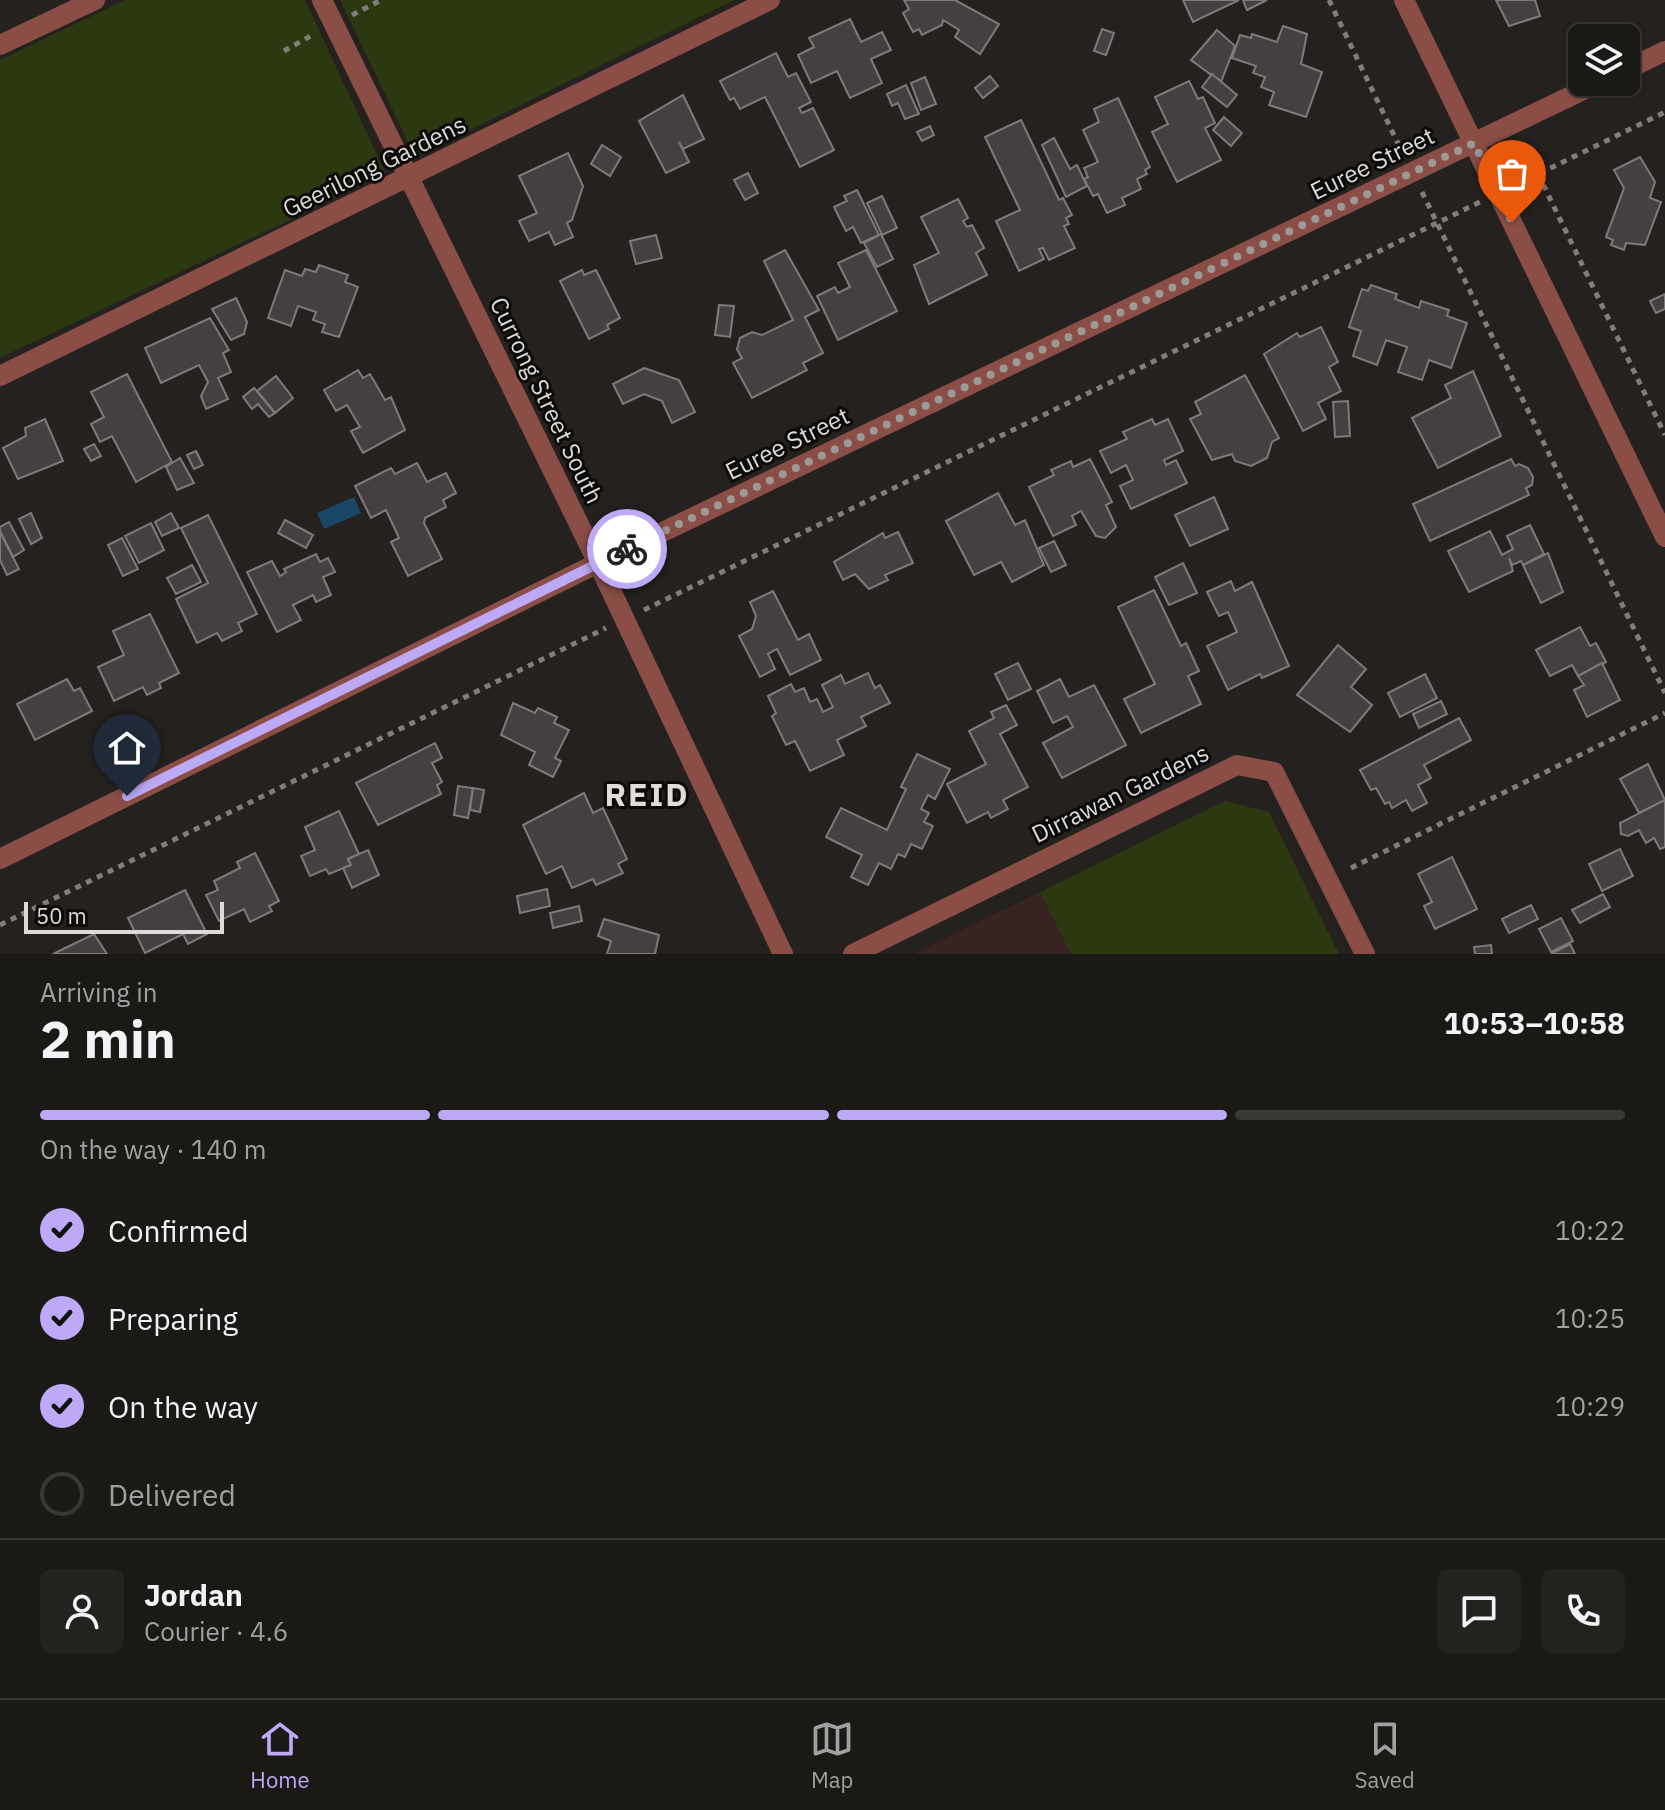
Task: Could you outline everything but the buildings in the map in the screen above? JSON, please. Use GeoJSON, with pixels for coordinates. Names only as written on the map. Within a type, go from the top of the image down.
{"type":"FeatureCollection","features":[{"type":"Feature","properties":{"kind":"street"},"geometry":{"type":"LineString","coordinates":[[0,45],[95,0]]}},
{"type":"Feature","properties":{"kind":"street","name":"Currong Street South"},"geometry":{"type":"LineString","coordinates":[[322,0],[598,563],[783,954]]}},
{"type":"Feature","properties":{"kind":"street","name":"Geerilong Gardens"},"geometry":{"type":"LineString","coordinates":[[0,376],[409,179],[770,0]]}},
{"type":"Feature","properties":{"kind":"street"},"geometry":{"type":"LineString","coordinates":[[1404,0],[1665,537]]}},
{"type":"Feature","properties":{"kind":"street"},"geometry":{"type":"LineString","coordinates":[[1640,63],[1665,51]]}},
{"type":"Feature","properties":{"kind":"street","name":"Euree Street"},"geometry":{"type":"LineString","coordinates":[[0,859],[598,563],[1571,96]]}},
{"type":"Feature","properties":{"kind":"street","name":"Dirrawan Gardens"},"geometry":{"type":"LineString","coordinates":[[853,954],[1237,765],[1274,772],[1365,954]]}},
{"type":"Feature","properties":{"kind":"path"},"geometry":{"type":"LineString","coordinates":[[1329,0],[1665,693]]}},
{"type":"Feature","properties":{"kind":"path"},"geometry":{"type":"LineString","coordinates":[[0,925],[1665,112]]}},
{"type":"Feature","properties":{"kind":"path"},"geometry":{"type":"LineString","coordinates":[[1538,174],[1665,435]]}},
{"type":"Feature","properties":{"kind":"path"},"geometry":{"type":"LineString","coordinates":[[1351,868],[1665,713]]}},
{"type":"Feature","properties":{"kind":"shaded area"},"geometry":{"type":"Polygon","coordinates":[[[1040,892],[1071,954],[914,954],[1040,892]]]}},
{"type":"Feature","properties":{"kind":"green space"},"geometry":{"type":"Polygon","coordinates":[[[125,0],[305,0],[386,174],[0,358],[0,60],[125,0]]]}},
{"type":"Feature","properties":{"kind":"green space"},"geometry":{"type":"Polygon","coordinates":[[[340,0],[734,0],[415,157],[340,0]]]}},
{"type":"Feature","properties":{"kind":"green space"},"geometry":{"type":"Polygon","coordinates":[[[1225,801],[1269,812],[1339,954],[1071,954],[1040,892],[1225,801]]]}},
{"type":"Feature","properties":{"kind":"water"},"geometry":{"type":"Polygon","coordinates":[[[354,497],[361,513],[324,529],[317,513],[354,497]]]}},
{"type":"Feature","properties":{"kind":"way so far"},"geometry":{"type":"LineString","coordinates":[[627,549],[1474,143],[1512,222]]}},
{"type":"Feature","properties":{"kind":"district","name":"REID"},"geometry":{"type":"Point","coordinates":[647,794]}},
{"type":"Feature","properties":{"kind":"route"},"geometry":{"type":"LineString","coordinates":[[127,796],[627,549]]}}]}
